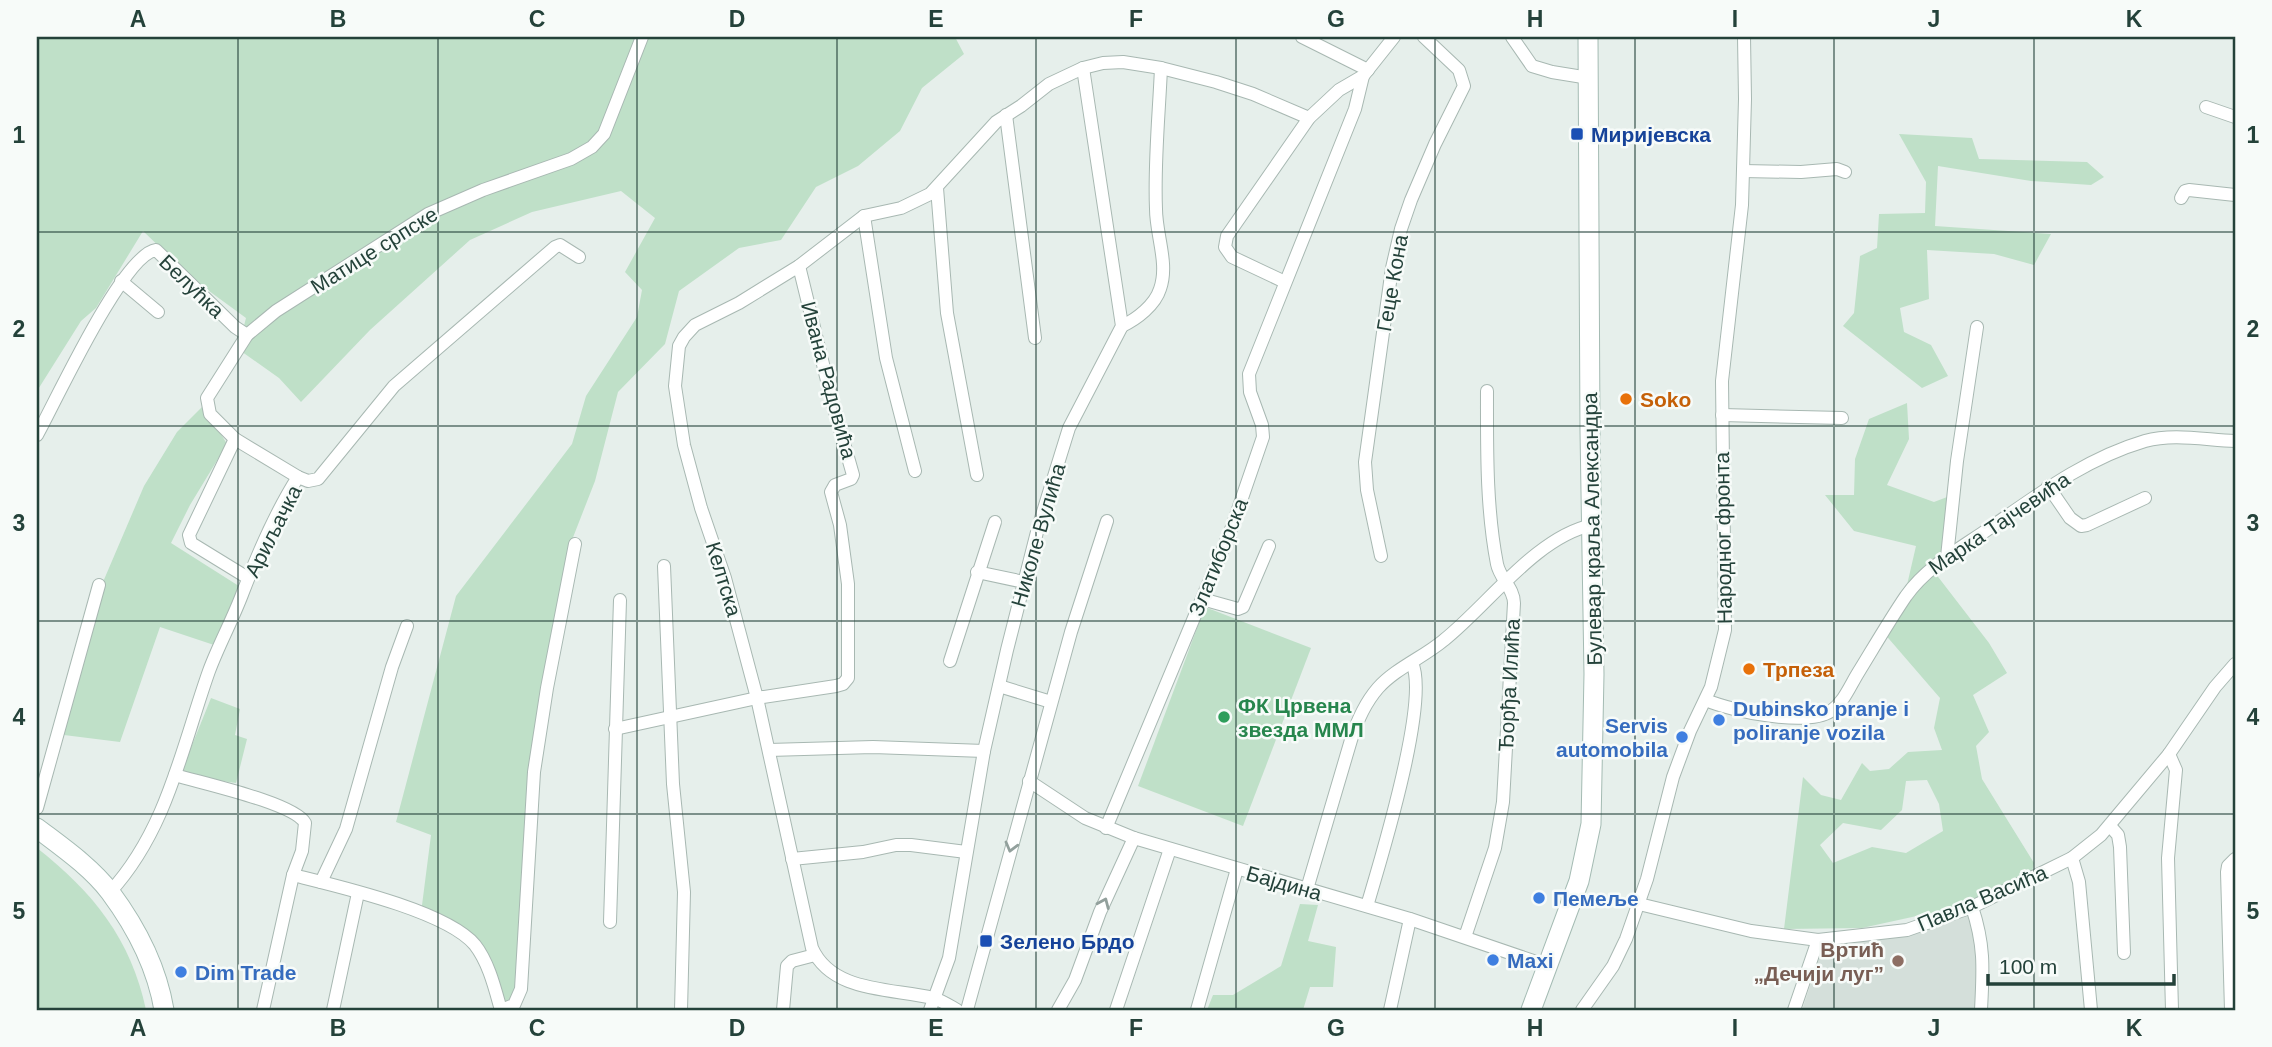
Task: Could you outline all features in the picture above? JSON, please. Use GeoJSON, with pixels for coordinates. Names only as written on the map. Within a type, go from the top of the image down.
{"type":"FeatureCollection","features":[{"type":"Feature","properties":{"kind":"main road","name":"Булевар краља Александра"},"geometry":{"type":"LineString","coordinates":[[1531,1010],[1579,880],[1591,833],[1594,674],[1588,37]]}},
{"type":"Feature","properties":{"kind":"main road"},"geometry":{"type":"LineString","coordinates":[[37,828],[82,864],[110,892],[145,950],[158,983],[164,1010]]}},
{"type":"Feature","properties":{"kind":"street","name":"Матице српске"},"geometry":{"type":"LineString","coordinates":[[247,335],[276,311],[428,214],[571,159],[599,141],[642,37]]}},
{"type":"Feature","properties":{"kind":"street"},"geometry":{"type":"LineString","coordinates":[[1302,37],[1366,73]]}},
{"type":"Feature","properties":{"kind":"street","name":"Златиборска"},"geometry":{"type":"LineString","coordinates":[[1106,828],[1232,527],[1263,437],[1262,425],[1250,392],[1249,374],[1355,109],[1366,73],[1394,37]]}},
{"type":"Feature","properties":{"kind":"street","name":"Геце Кона"},"geometry":{"type":"LineString","coordinates":[[1381,556],[1367,491],[1366,462],[1392,268],[1411,200],[1464,86],[1459,70],[1424,37]]}},
{"type":"Feature","properties":{"kind":"street"},"geometry":{"type":"LineString","coordinates":[[1512,37],[1532,66],[1589,78]]}},
{"type":"Feature","properties":{"kind":"street","name":"Народног фронта"},"geometry":{"type":"LineString","coordinates":[[1582,1010],[1613,966],[1639,904],[1673,777],[1690,731],[1706,700],[1717,668],[1725,630],[1722,381],[1738,247],[1743,171],[1744,37]]}},
{"type":"Feature","properties":{"kind":"street"},"geometry":{"type":"LineString","coordinates":[[915,471],[886,358],[864,216],[914,204],[937,188],[985,132],[1006,115],[1049,84],[1083,68],[1103,63],[1123,62],[1161,68],[1216,82],[1253,94],[1309,118]]}},
{"type":"Feature","properties":{"kind":"street"},"geometry":{"type":"LineString","coordinates":[[1083,68],[1122,326],[1136,319],[1150,305],[1157,296],[1162,281],[1156,210],[1161,68]]}},
{"type":"Feature","properties":{"kind":"street","name":"Златиборска"},"geometry":{"type":"LineString","coordinates":[[1286,282],[1232,257],[1225,247],[1226,242],[1309,118],[1346,85],[1366,73]]}},
{"type":"Feature","properties":{"kind":"street"},"geometry":{"type":"LineString","coordinates":[[2206,107],[2235,117]]}},
{"type":"Feature","properties":{"kind":"street"},"geometry":{"type":"LineString","coordinates":[[1006,115],[1035,338]]}},
{"type":"Feature","properties":{"kind":"street"},"geometry":{"type":"LineString","coordinates":[[1743,171],[1801,172],[1837,169],[1845,172]]}},
{"type":"Feature","properties":{"kind":"street"},"geometry":{"type":"LineString","coordinates":[[937,188],[947,313],[977,475]]}},
{"type":"Feature","properties":{"kind":"street"},"geometry":{"type":"LineString","coordinates":[[2181,198],[2185,191],[2189,190],[2235,195]]}},
{"type":"Feature","properties":{"kind":"street","name":"Келтска"},"geometry":{"type":"LineString","coordinates":[[815,955],[734,607],[687,458],[675,371],[679,346],[695,324],[739,303],[799,266],[864,216]]}},
{"type":"Feature","properties":{"kind":"street","name":"Ариљачка"},"geometry":{"type":"LineString","coordinates":[[110,892],[146,843],[159,818],[210,670],[248,578],[285,497],[298,477],[308,481],[318,479],[394,386],[555,247],[560,245],[579,257]]}},
{"type":"Feature","properties":{"kind":"street","name":"Белућка"},"geometry":{"type":"LineString","coordinates":[[37,435],[121,281],[149,251],[156,250],[234,327],[247,335]]}},
{"type":"Feature","properties":{"kind":"street","name":"Ивана Радовића"},"geometry":{"type":"LineString","coordinates":[[757,698],[836,687],[846,682],[849,674],[848,584],[840,525],[831,492],[835,485],[851,479],[853,475],[799,266]]}},
{"type":"Feature","properties":{"kind":"street"},"geometry":{"type":"LineString","coordinates":[[121,281],[158,312]]}},
{"type":"Feature","properties":{"kind":"street","name":"Николе Вулића"},"geometry":{"type":"LineString","coordinates":[[933,1004],[950,948],[984,751],[1049,490],[1069,428],[1122,326]]}},
{"type":"Feature","properties":{"kind":"street"},"geometry":{"type":"LineString","coordinates":[[1947,557],[1957,461],[1977,327]]}},
{"type":"Feature","properties":{"kind":"street"},"geometry":{"type":"LineString","coordinates":[[247,335],[207,398],[210,414],[235,439],[298,477]]}},
{"type":"Feature","properties":{"kind":"street","name":"Ђорђа Илића"},"geometry":{"type":"LineString","coordinates":[[1465,937],[1494,848],[1503,802],[1514,603],[1512,592],[1497,564],[1491,517],[1487,391]]}},
{"type":"Feature","properties":{"kind":"street"},"geometry":{"type":"LineString","coordinates":[[1722,415],[1842,418]]}},
{"type":"Feature","properties":{"kind":"street","name":"Марка Тајчевића"},"geometry":{"type":"LineString","coordinates":[[1706,700],[1731,709],[1803,717],[1814,717],[1833,710],[1841,702],[1887,625],[1922,576],[2048,486],[2077,470],[2146,441],[2171,438],[2235,441]]}},
{"type":"Feature","properties":{"kind":"street"},"geometry":{"type":"LineString","coordinates":[[235,439],[189,535],[191,543],[248,578]]}},
{"type":"Feature","properties":{"kind":"street"},"geometry":{"type":"LineString","coordinates":[[2048,486],[2070,518],[2081,526],[2145,498]]}},
{"type":"Feature","properties":{"kind":"street"},"geometry":{"type":"LineString","coordinates":[[967,1010],[1028,781],[1107,521]]}},
{"type":"Feature","properties":{"kind":"street"},"geometry":{"type":"LineString","coordinates":[[950,661],[995,522]]}},
{"type":"Feature","properties":{"kind":"street"},"geometry":{"type":"LineString","coordinates":[[1307,890],[1356,725],[1372,696],[1380,686],[1463,625],[1505,581],[1565,535],[1592,525]]}},
{"type":"Feature","properties":{"kind":"street"},"geometry":{"type":"LineString","coordinates":[[293,875],[359,893],[431,918],[467,937],[486,965],[501,1010],[513,1005],[521,989],[534,772],[575,544]]}},
{"type":"Feature","properties":{"kind":"street"},"geometry":{"type":"LineString","coordinates":[[1202,599],[1238,609],[1243,607],[1269,546]]}},
{"type":"Feature","properties":{"kind":"street"},"geometry":{"type":"LineString","coordinates":[[664,566],[670,719],[684,892],[681,1010]]}},
{"type":"Feature","properties":{"kind":"street"},"geometry":{"type":"LineString","coordinates":[[978,572],[1024,582]]}},
{"type":"Feature","properties":{"kind":"street"},"geometry":{"type":"LineString","coordinates":[[37,807],[99,585]]}},
{"type":"Feature","properties":{"kind":"street"},"geometry":{"type":"LineString","coordinates":[[610,922],[620,600]]}},
{"type":"Feature","properties":{"kind":"street"},"geometry":{"type":"LineString","coordinates":[[321,882],[346,829],[392,667],[407,626]]}},
{"type":"Feature","properties":{"kind":"street"},"geometry":{"type":"LineString","coordinates":[[1367,906],[1406,759],[1417,680],[1412,663]]}},
{"type":"Feature","properties":{"kind":"street","name":"Павла Васића"},"geometry":{"type":"LineString","coordinates":[[1639,904],[1751,931],[1818,940],[1907,930],[1972,907],[2072,858],[2110,826],[2169,754],[2215,687],[2235,664]]}},
{"type":"Feature","properties":{"kind":"street"},"geometry":{"type":"LineString","coordinates":[[999,686],[1051,702]]}},
{"type":"Feature","properties":{"kind":"street"},"geometry":{"type":"LineString","coordinates":[[614,729],[757,698]]}},
{"type":"Feature","properties":{"kind":"street"},"geometry":{"type":"LineString","coordinates":[[769,750],[873,747],[984,751]]}},
{"type":"Feature","properties":{"kind":"street"},"geometry":{"type":"LineString","coordinates":[[2169,754],[2176,770],[2168,858],[2172,1010]]}},
{"type":"Feature","properties":{"kind":"street"},"geometry":{"type":"LineString","coordinates":[[176,775],[270,803],[299,815],[305,823],[306,831],[293,875],[263,1010]]}},
{"type":"Feature","properties":{"kind":"street","name":"Бајдина"},"geometry":{"type":"LineString","coordinates":[[1028,781],[1085,818],[1133,838],[1410,919],[1548,966]]}},
{"type":"Feature","properties":{"kind":"street"},"geometry":{"type":"LineString","coordinates":[[2110,826],[2118,835],[2120,848],[2124,953]]}},
{"type":"Feature","properties":{"kind":"street"},"geometry":{"type":"LineString","coordinates":[[1058,1010],[1075,980],[1100,912],[1133,838]]}},
{"type":"Feature","properties":{"kind":"street"},"geometry":{"type":"LineString","coordinates":[[792,859],[904,845],[966,852]]}},
{"type":"Feature","properties":{"kind":"street"},"geometry":{"type":"LineString","coordinates":[[1116,1010],[1170,849]]}},
{"type":"Feature","properties":{"kind":"street"},"geometry":{"type":"LineString","coordinates":[[2072,858],[2080,882],[2091,1010]]}},
{"type":"Feature","properties":{"kind":"street"},"geometry":{"type":"LineString","coordinates":[[2231,1010],[2233,993],[2227,873],[2228,866],[2235,859]]}},
{"type":"Feature","properties":{"kind":"street"},"geometry":{"type":"LineString","coordinates":[[1197,1010],[1237,869]]}},
{"type":"Feature","properties":{"kind":"street"},"geometry":{"type":"LineString","coordinates":[[333,1010],[359,893]]}},
{"type":"Feature","properties":{"kind":"street"},"geometry":{"type":"LineString","coordinates":[[1972,907],[1980,930],[1983,955],[1981,1010]]}},
{"type":"Feature","properties":{"kind":"street"},"geometry":{"type":"LineString","coordinates":[[1391,1010],[1410,919]]}},
{"type":"Feature","properties":{"kind":"street"},"geometry":{"type":"LineString","coordinates":[[1794,1010],[1818,940]]}},
{"type":"Feature","properties":{"kind":"street"},"geometry":{"type":"LineString","coordinates":[[783,1010],[787,966],[792,961],[815,955],[827,968],[854,983],[957,1010]]}},
{"type":"Feature","properties":{"kind":"shaded area","name":"Вртић „Дечији луг”"},"geometry":{"type":"Polygon","coordinates":[[[1970,914],[1980,975],[1976,1010],[1802,1010],[1824,944],[1970,914]]]}},
{"type":"Feature","properties":{"kind":"green space"},"geometry":{"type":"Polygon","coordinates":[[[37,37],[955,37],[964,54],[922,88],[900,131],[858,166],[816,187],[781,240],[739,248],[679,291],[665,344],[618,392],[595,481],[572,540],[538,741],[518,999],[501,1010],[478,949],[421,913],[431,835],[396,822],[456,596],[572,444],[586,396],[637,317],[642,290],[625,272],[655,218],[621,191],[532,212],[470,240],[370,330],[301,402],[279,378],[238,349],[246,318],[194,280],[143,231],[96,308],[81,321],[37,391],[37,37]]]}},
{"type":"Feature","properties":{"kind":"green space"},"geometry":{"type":"Polygon","coordinates":[[[1899,134],[1972,138],[1979,159],[2087,162],[2104,177],[2091,185],[2031,181],[1938,166],[1935,226],[2051,234],[2034,265],[1994,254],[1927,250],[1929,299],[1900,308],[1904,332],[1931,345],[1948,376],[1922,388],[1843,326],[1854,313],[1860,256],[1877,248],[1879,214],[1925,213],[1926,182],[1899,134]]]}},
{"type":"Feature","properties":{"kind":"green space"},"geometry":{"type":"Polygon","coordinates":[[[208,401],[211,418],[227,444],[190,505],[171,543],[242,588],[217,646],[160,627],[120,742],[64,735],[100,589],[144,486],[177,432],[208,401]]]}},
{"type":"Feature","properties":{"kind":"green space"},"geometry":{"type":"Polygon","coordinates":[[[1907,403],[1909,439],[1887,485],[1934,502],[1955,494],[1947,557],[1932,569],[1989,643],[2007,673],[1973,695],[1989,732],[1976,746],[1982,779],[2034,863],[2032,872],[1944,910],[1862,928],[1784,929],[1803,777],[1821,795],[1841,800],[1862,763],[1870,771],[1889,769],[1908,752],[1942,750],[1934,728],[1940,698],[1883,632],[1904,598],[1916,546],[1854,531],[1825,495],[1854,495],[1855,459],[1869,419],[1907,403]],[[1927,780],[1906,781],[1902,810],[1881,830],[1843,823],[1820,845],[1833,863],[1872,847],[1906,853],[1943,831],[1939,804],[1927,780]]]}},
{"type":"Feature","properties":{"kind":"green space","name":"ФК Црвена звезда ММЛ"},"geometry":{"type":"Polygon","coordinates":[[[1205,607],[1311,648],[1243,826],[1138,786],[1205,607]]]}},
{"type":"Feature","properties":{"kind":"green space"},"geometry":{"type":"Polygon","coordinates":[[[211,698],[240,709],[235,735],[247,739],[236,783],[180,775],[211,698]]]}},
{"type":"Feature","properties":{"kind":"green space"},"geometry":{"type":"Polygon","coordinates":[[[37,848],[76,882],[107,919],[131,961],[146,1010],[37,1010],[37,848]]]}},
{"type":"Feature","properties":{"kind":"green space"},"geometry":{"type":"Polygon","coordinates":[[[1300,904],[1318,905],[1308,941],[1336,947],[1333,987],[1310,987],[1303,1010],[1207,1010],[1213,995],[1233,995],[1281,966],[1300,904]]]}},
{"type":"Feature","properties":{"kind":"place","name":"Миријевска"},"geometry":{"type":"Point","coordinates":[1577,134]}},
{"type":"Feature","properties":{"kind":"place","name":"Soko"},"geometry":{"type":"Point","coordinates":[1626,399]}},
{"type":"Feature","properties":{"kind":"place","name":"Трпеза"},"geometry":{"type":"Point","coordinates":[1749,669]}},
{"type":"Feature","properties":{"kind":"place","name":"ФК Црвена звезда ММЛ"},"geometry":{"type":"Point","coordinates":[1224,717]}},
{"type":"Feature","properties":{"kind":"place","name":"Dubinsko pranje i poliranje vozila"},"geometry":{"type":"Point","coordinates":[1719,720]}},
{"type":"Feature","properties":{"kind":"place","name":"Servis automobila"},"geometry":{"type":"Point","coordinates":[1682,737]}},
{"type":"Feature","properties":{"kind":"place","name":"Пемеље"},"geometry":{"type":"Point","coordinates":[1539,898]}},
{"type":"Feature","properties":{"kind":"place","name":"Зелено Брдо"},"geometry":{"type":"Point","coordinates":[986,941]}},
{"type":"Feature","properties":{"kind":"place","name":"Maxi"},"geometry":{"type":"Point","coordinates":[1493,960]}},
{"type":"Feature","properties":{"kind":"place","name":"Вртић „Дечији луг”"},"geometry":{"type":"Point","coordinates":[1898,961]}},
{"type":"Feature","properties":{"kind":"place","name":"Dim Trade"},"geometry":{"type":"Point","coordinates":[181,972]}}]}
